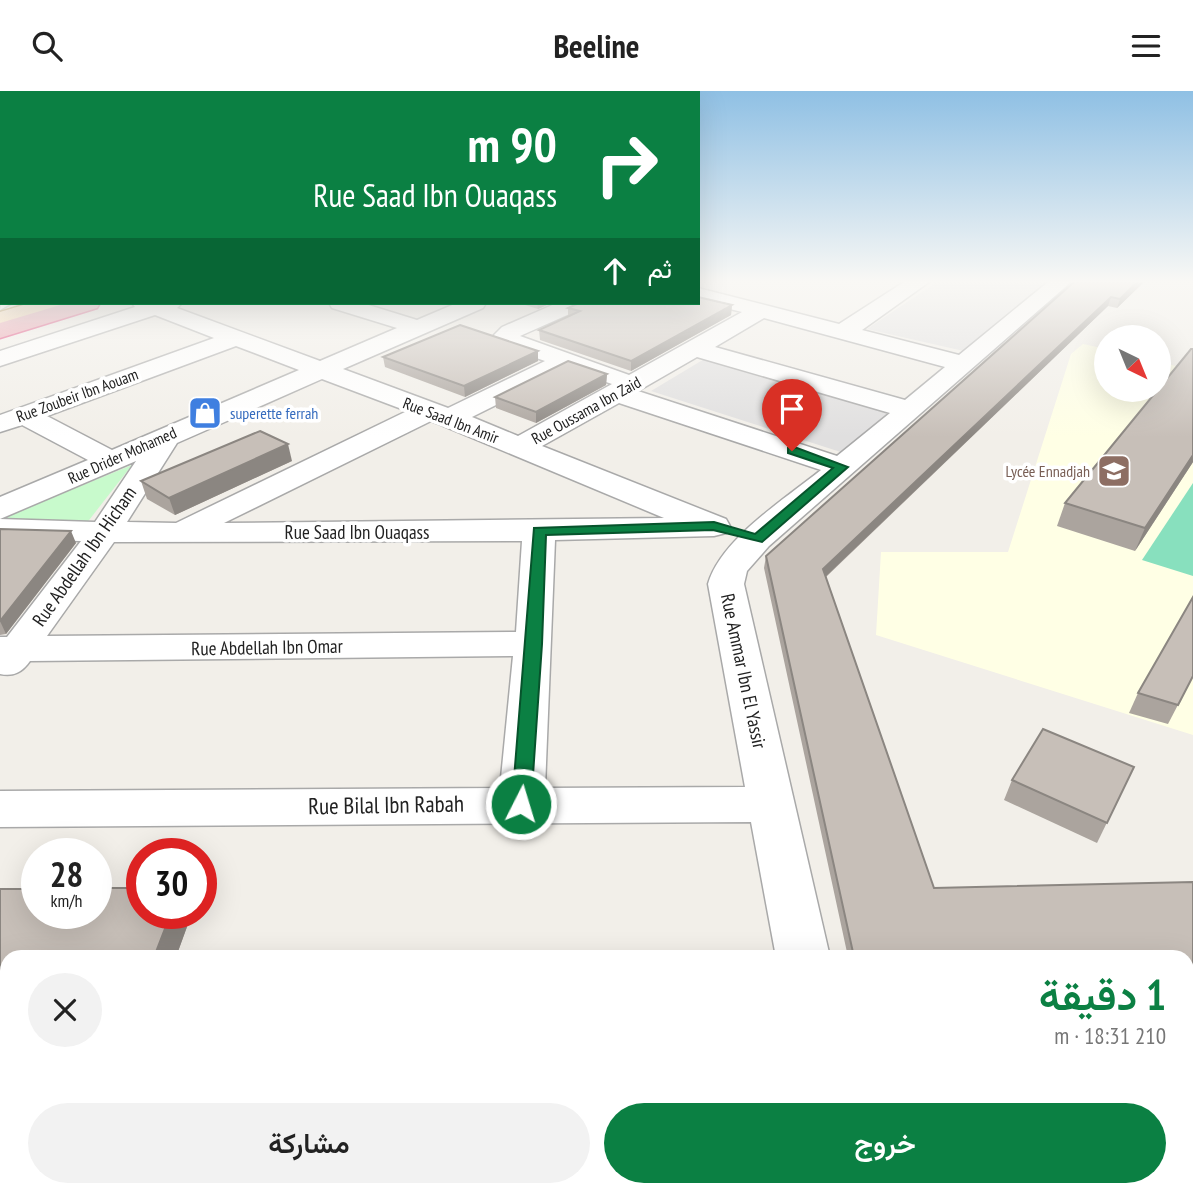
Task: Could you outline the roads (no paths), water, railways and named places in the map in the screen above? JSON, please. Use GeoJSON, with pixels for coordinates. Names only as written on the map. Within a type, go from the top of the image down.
{"type":"FeatureCollection","features":[{"type":"Feature","properties":{"kind":"street"},"geometry":{"type":"LineString","coordinates":[[0,359],[73,334]]}},
{"type":"Feature","properties":{"kind":"street","name":"Rue Saad Ibn Amir"},"geometry":{"type":"LineString","coordinates":[[222,334],[520,446],[714,526],[757,539]]}},
{"type":"Feature","properties":{"kind":"street","name":"Rue Drider Mohamed"},"geometry":{"type":"LineString","coordinates":[[0,509],[401,334]]}},
{"type":"Feature","properties":{"kind":"street"},"geometry":{"type":"LineString","coordinates":[[513,334],[506,337],[510,342],[565,361],[628,389],[842,467]]}},
{"type":"Feature","properties":{"kind":"street","name":"Rue Oussama Ibn Zaid"},"geometry":{"type":"LineString","coordinates":[[520,446],[628,389],[720,334]]}},
{"type":"Feature","properties":{"kind":"street"},"geometry":{"type":"LineString","coordinates":[[849,334],[964,364]]}},
{"type":"Feature","properties":{"kind":"street","name":"Rue Ammar Ibn El Yassir"},"geometry":{"type":"LineString","coordinates":[[802,950],[726,584],[730,569],[757,539],[1000,334]]}},
{"type":"Feature","properties":{"kind":"street","name":"Rue Zoubeir Ibn Aouam"},"geometry":{"type":"LineString","coordinates":[[11,419],[234,339]]}},
{"type":"Feature","properties":{"kind":"street"},"geometry":{"type":"LineString","coordinates":[[693,348],[911,410]]}},
{"type":"Feature","properties":{"kind":"street"},"geometry":{"type":"LineString","coordinates":[[179,533],[565,361]]}},
{"type":"Feature","properties":{"kind":"street"},"geometry":{"type":"LineString","coordinates":[[11,419],[110,460]]}},
{"type":"Feature","properties":{"kind":"street","name":"Rue Abdellah Ibn Hicham"},"geometry":{"type":"LineString","coordinates":[[6,658],[104,533],[167,436]]}},
{"type":"Feature","properties":{"kind":"street","name":"Rue Saad Ibn Ouaqass"},"geometry":{"type":"LineString","coordinates":[[0,529],[179,533],[539,531],[714,526]]}},
{"type":"Feature","properties":{"kind":"street"},"geometry":{"type":"LineString","coordinates":[[521,804],[534,644],[539,531]]}},
{"type":"Feature","properties":{"kind":"street","name":"Rue Abdellah Ibn Omar"},"geometry":{"type":"LineString","coordinates":[[6,658],[534,644]]}},
{"type":"Feature","properties":{"kind":"street","name":"Rue Bilal Ibn Rabah"},"geometry":{"type":"LineString","coordinates":[[0,809],[772,804]]}},
{"type":"Feature","properties":{"kind":"place","name":"superette ferrah"},"geometry":{"type":"Point","coordinates":[205,413]}},
{"type":"Feature","properties":{"kind":"place","name":"Lycée Ennadjah"},"geometry":{"type":"Point","coordinates":[1114,471]}}]}
